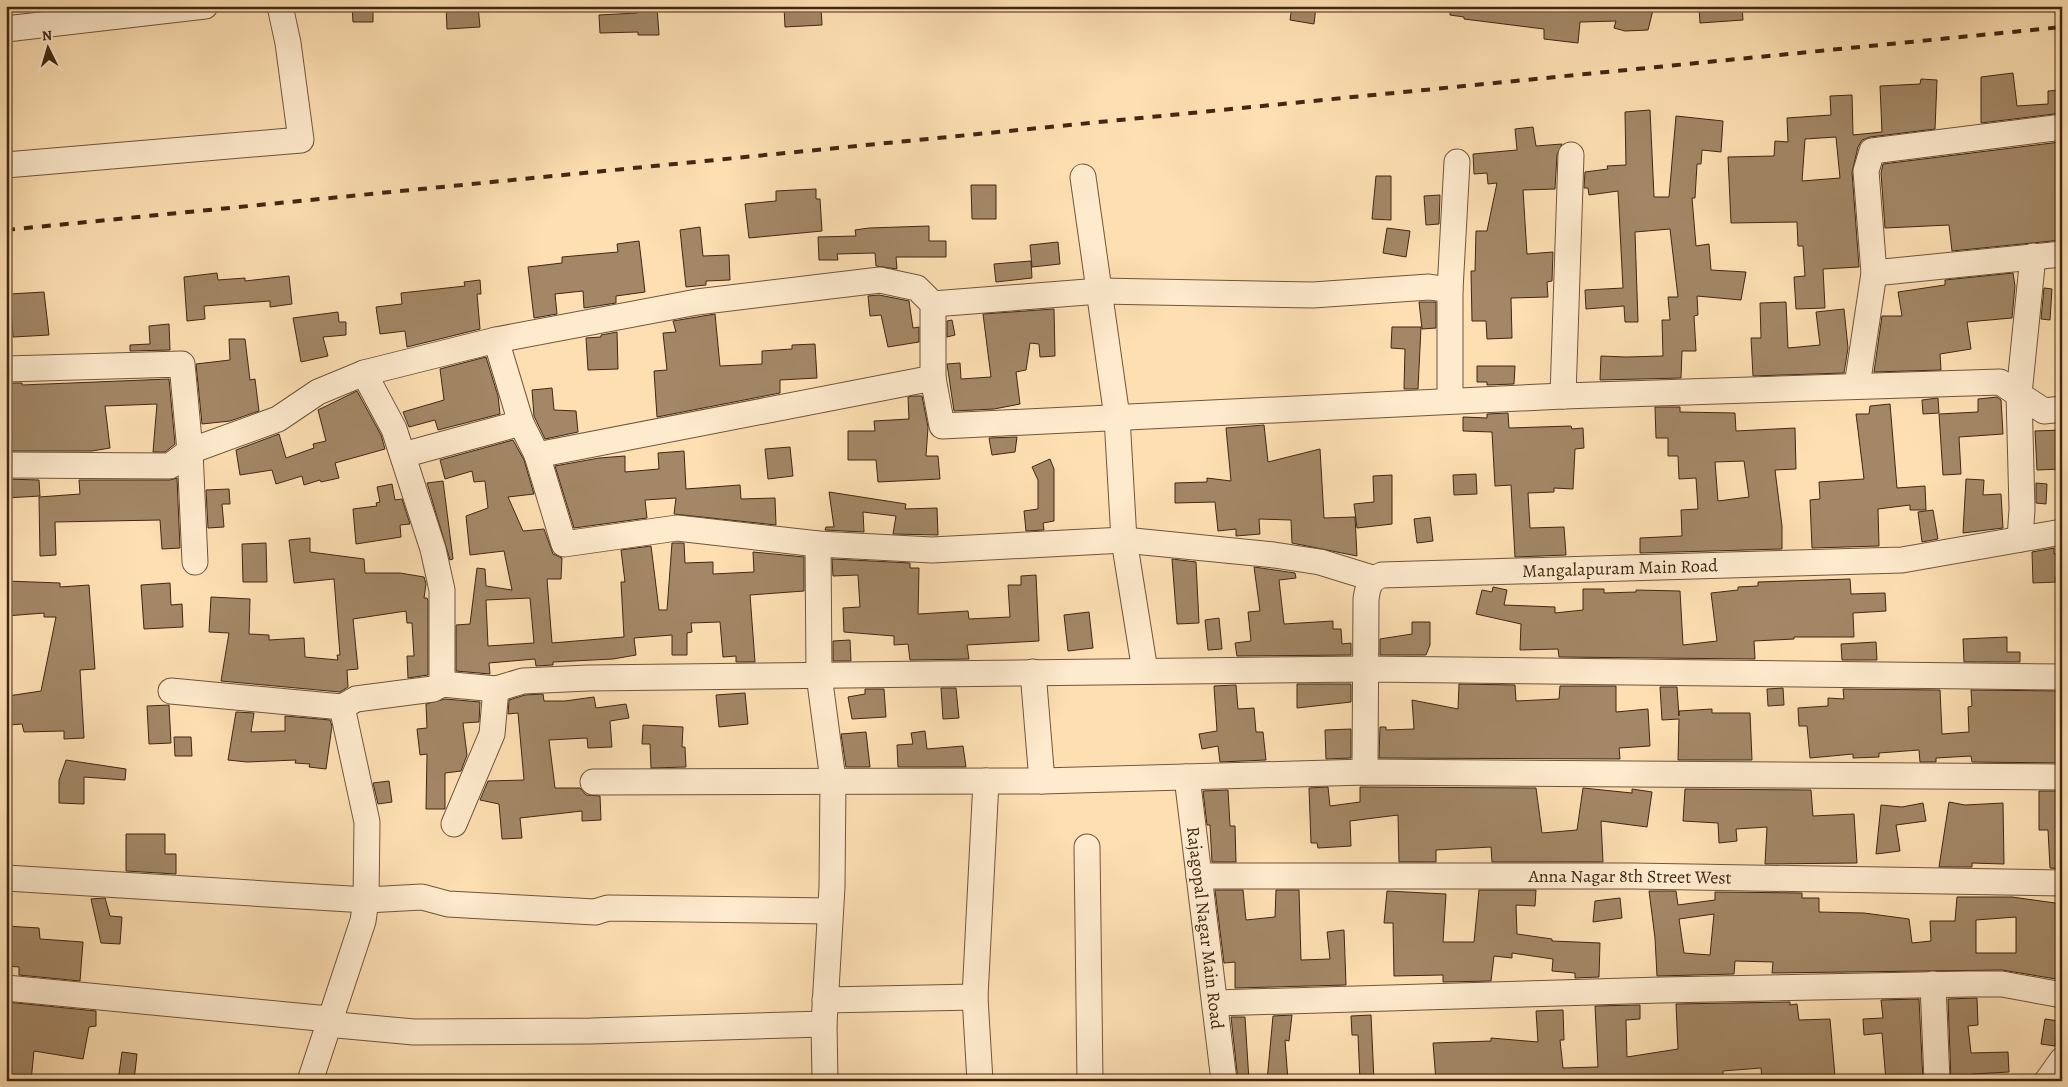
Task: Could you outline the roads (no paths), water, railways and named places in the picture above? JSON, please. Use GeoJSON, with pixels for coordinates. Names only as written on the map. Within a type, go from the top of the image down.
{"type":"FeatureCollection","features":[{"type":"Feature","properties":{"kind":"street"},"geometry":{"type":"LineString","coordinates":[[6,30],[205,6]]}},
{"type":"Feature","properties":{"kind":"street"},"geometry":{"type":"LineString","coordinates":[[6,165],[300,140],[288,43],[280,6]]}},
{"type":"Feature","properties":{"kind":"street"},"geometry":{"type":"LineString","coordinates":[[1857,386],[1874,273],[1866,171],[1872,151],[2062,127]]}},
{"type":"Feature","properties":{"kind":"street"},"geometry":{"type":"LineString","coordinates":[[1563,396],[1571,155]]}},
{"type":"Feature","properties":{"kind":"street"},"geometry":{"type":"LineString","coordinates":[[1450,401],[1450,290],[1457,162]]}},
{"type":"Feature","properties":{"kind":"street"},"geometry":{"type":"LineString","coordinates":[[1084,177],[1117,417],[1124,540],[1145,671]]}},
{"type":"Feature","properties":{"kind":"street"},"geometry":{"type":"LineString","coordinates":[[1874,273],[2062,254]]}},
{"type":"Feature","properties":{"kind":"street"},"geometry":{"type":"LineString","coordinates":[[2020,539],[2022,509],[2018,394],[2033,256]]}},
{"type":"Feature","properties":{"kind":"street"},"geometry":{"type":"LineString","coordinates":[[6,465],[170,466],[190,451],[278,419],[318,392],[364,373],[496,340],[697,302],[880,280],[917,288],[933,304],[933,378],[942,426],[1563,396],[2000,382],[2044,411],[2062,409]]}},
{"type":"Feature","properties":{"kind":"street"},"geometry":{"type":"LineString","coordinates":[[933,304],[1100,291],[1313,295],[1429,287],[1450,290]]}},
{"type":"Feature","properties":{"kind":"street"},"geometry":{"type":"LineString","coordinates":[[496,340],[522,423],[537,455],[564,544],[677,528],[818,544],[932,550],[1124,540],[1274,555],[1320,562],[1372,578],[1368,585],[1366,599],[1365,772]]}},
{"type":"Feature","properties":{"kind":"street"},"geometry":{"type":"LineString","coordinates":[[6,370],[182,364],[190,451],[195,562]]}},
{"type":"Feature","properties":{"kind":"street"},"geometry":{"type":"LineString","coordinates":[[364,373],[394,429],[433,548],[442,590],[442,684]]}},
{"type":"Feature","properties":{"kind":"street"},"geometry":{"type":"LineString","coordinates":[[537,455],[933,378]]}},
{"type":"Feature","properties":{"kind":"street"},"geometry":{"type":"LineString","coordinates":[[402,455],[522,423]]}},
{"type":"Feature","properties":{"kind":"street","name":"Mangalapuram Main Road"},"geometry":{"type":"LineString","coordinates":[[1372,578],[1382,575],[1902,560],[2062,532]]}},
{"type":"Feature","properties":{"kind":"street"},"geometry":{"type":"LineString","coordinates":[[818,544],[819,675],[833,780],[830,911],[824,1012],[825,1081]]}},
{"type":"Feature","properties":{"kind":"street"},"geometry":{"type":"LineString","coordinates":[[170,691],[342,707],[356,699],[433,689],[442,684],[496,689],[523,681],[588,678],[1365,669],[2062,677]]}},
{"type":"Feature","properties":{"kind":"street"},"geometry":{"type":"LineString","coordinates":[[1033,672],[1042,781]]}},
{"type":"Feature","properties":{"kind":"street"},"geometry":{"type":"LineString","coordinates":[[454,824],[492,734],[496,689]]}},
{"type":"Feature","properties":{"kind":"street"},"geometry":{"type":"LineString","coordinates":[[310,1081],[363,921],[366,900],[367,822],[342,707]]}},
{"type":"Feature","properties":{"kind":"street"},"geometry":{"type":"LineString","coordinates":[[593,782],[1042,781],[1365,772],[2062,777]]}},
{"type":"Feature","properties":{"kind":"street","name":"Rajagopal Nagar Main Road"},"geometry":{"type":"LineString","coordinates":[[1187,777],[1224,1081]]}},
{"type":"Feature","properties":{"kind":"street"},"geometry":{"type":"LineString","coordinates":[[980,1081],[975,997],[986,781]]}},
{"type":"Feature","properties":{"kind":"street"},"geometry":{"type":"LineString","coordinates":[[1087,846],[1090,1081]]}},
{"type":"Feature","properties":{"kind":"street","name":"Anna Nagar 8th Street West"},"geometry":{"type":"LineString","coordinates":[[1199,876],[1633,876],[2062,883]]}},
{"type":"Feature","properties":{"kind":"street"},"geometry":{"type":"LineString","coordinates":[[6,878],[366,900],[422,896],[448,904],[595,912],[608,908],[830,911]]}},
{"type":"Feature","properties":{"kind":"street"},"geometry":{"type":"LineString","coordinates":[[1933,984],[1937,1081]]}},
{"type":"Feature","properties":{"kind":"street"},"geometry":{"type":"LineString","coordinates":[[1215,1003],[1933,984],[2002,984],[2062,995]]}},
{"type":"Feature","properties":{"kind":"street"},"geometry":{"type":"LineString","coordinates":[[6,988],[329,1019],[338,1025],[414,1032],[591,1032],[975,997]]}},
{"type":"Feature","properties":{"kind":"street"},"geometry":{"type":"LineString","coordinates":[[2047,1081],[2062,1060]]}},
{"type":"Feature","properties":{"kind":"railway"},"geometry":{"type":"LineString","coordinates":[[6,230],[2062,27]]}}]}
